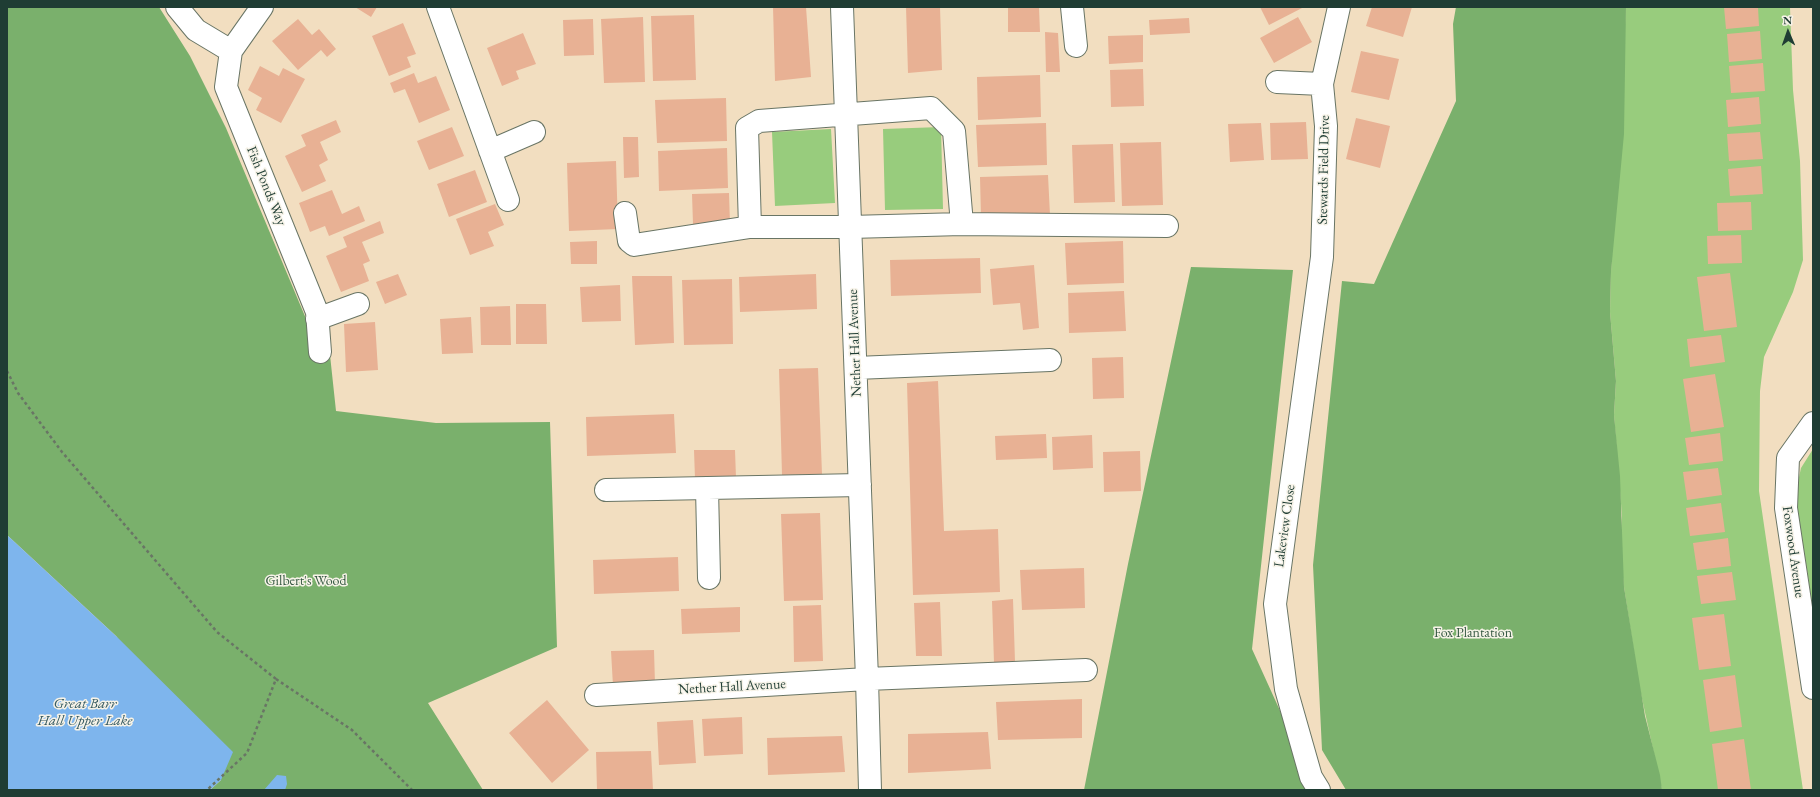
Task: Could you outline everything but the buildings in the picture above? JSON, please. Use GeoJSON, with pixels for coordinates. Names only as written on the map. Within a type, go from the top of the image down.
{"type":"FeatureCollection","features":[{"type":"Feature","properties":{"kind":"street"},"geometry":{"type":"LineString","coordinates":[[177,7],[196,30],[231,51]]}},
{"type":"Feature","properties":{"kind":"street","name":"Fish Ponds Way"},"geometry":{"type":"LineString","coordinates":[[262,7],[231,51],[226,87],[317,312],[320,352]]}},
{"type":"Feature","properties":{"kind":"street"},"geometry":{"type":"LineString","coordinates":[[438,7],[508,200]]}},
{"type":"Feature","properties":{"kind":"street","name":"Nether Hall Avenue"},"geometry":{"type":"LineString","coordinates":[[842,7],[870,790]]}},
{"type":"Feature","properties":{"kind":"street"},"geometry":{"type":"LineString","coordinates":[[1072,7],[1076,46]]}},
{"type":"Feature","properties":{"kind":"street","name":"Stewards Field Drive"},"geometry":{"type":"LineString","coordinates":[[1322,257],[1326,126],[1322,84],[1340,7]]}},
{"type":"Feature","properties":{"kind":"street"},"geometry":{"type":"LineString","coordinates":[[1278,82],[1322,84]]}},
{"type":"Feature","properties":{"kind":"street"},"geometry":{"type":"LineString","coordinates":[[750,227],[747,128],[759,121],[846,116],[931,108],[954,131],[962,224]]}},
{"type":"Feature","properties":{"kind":"street"},"geometry":{"type":"LineString","coordinates":[[490,151],[534,132]]}},
{"type":"Feature","properties":{"kind":"street"},"geometry":{"type":"LineString","coordinates":[[625,213],[628,241],[634,245],[750,227],[850,227],[962,224],[1167,226]]}},
{"type":"Feature","properties":{"kind":"street","name":"Lakeview Close"},"geometry":{"type":"LineString","coordinates":[[1319,790],[1311,777],[1286,689],[1275,604],[1322,257]]}},
{"type":"Feature","properties":{"kind":"street"},"geometry":{"type":"LineString","coordinates":[[317,318],[358,304]]}},
{"type":"Feature","properties":{"kind":"street"},"geometry":{"type":"LineString","coordinates":[[856,368],[1050,360]]}},
{"type":"Feature","properties":{"kind":"street","name":"Foxwood Avenue"},"geometry":{"type":"LineString","coordinates":[[1813,423],[1788,458],[1786,508],[1813,688]]}},
{"type":"Feature","properties":{"kind":"street"},"geometry":{"type":"LineString","coordinates":[[606,490],[860,485]]}},
{"type":"Feature","properties":{"kind":"street"},"geometry":{"type":"LineString","coordinates":[[707,488],[709,578]]}},
{"type":"Feature","properties":{"kind":"street","name":"Nether Hall Avenue"},"geometry":{"type":"LineString","coordinates":[[596,695],[867,679],[1086,670]]}},
{"type":"Feature","properties":{"kind":"path"},"geometry":{"type":"LineString","coordinates":[[7,371],[18,393],[62,452],[217,632],[276,678],[352,730],[412,790]]}},
{"type":"Feature","properties":{"kind":"path"},"geometry":{"type":"LineString","coordinates":[[207,790],[247,753],[276,678]]}},
{"type":"Feature","properties":{"kind":"green space","name":"Gilbert's Wood"},"geometry":{"type":"Polygon","coordinates":[[[7,7],[159,7],[190,56],[226,128],[312,333],[330,355],[336,411],[436,423],[550,422],[557,647],[428,703],[483,790],[210,790],[221,780],[116,636],[7,535],[7,7]]]}},
{"type":"Feature","properties":{"kind":"green space","name":"Fox Plantation"},"geometry":{"type":"Polygon","coordinates":[[[1456,7],[1626,7],[1624,134],[1611,272],[1610,312],[1616,381],[1614,415],[1620,476],[1624,587],[1645,716],[1660,775],[1662,790],[1346,790],[1322,750],[1313,565],[1342,281],[1374,284],[1456,101],[1453,24],[1456,7]]]}},
{"type":"Feature","properties":{"kind":"green space"},"geometry":{"type":"Polygon","coordinates":[[[1626,7],[1790,7],[1793,90],[1800,161],[1803,260],[1793,292],[1764,357],[1760,391],[1759,491],[1803,790],[1662,790],[1639,685],[1624,587],[1620,548],[1622,516],[1614,415],[1616,381],[1610,312],[1626,7]]]}},
{"type":"Feature","properties":{"kind":"green space"},"geometry":{"type":"Polygon","coordinates":[[[941,127],[943,209],[885,210],[883,129],[941,127]]]}},
{"type":"Feature","properties":{"kind":"green space"},"geometry":{"type":"Polygon","coordinates":[[[831,129],[835,203],[775,206],[772,132],[831,129]]]}},
{"type":"Feature","properties":{"kind":"green space"},"geometry":{"type":"Polygon","coordinates":[[[1191,267],[1293,270],[1252,649],[1316,790],[1084,790],[1128,564],[1191,267]]]}},
{"type":"Feature","properties":{"kind":"green space"},"geometry":{"type":"Polygon","coordinates":[[[1813,449],[1813,620],[1808,576],[1795,496],[1801,468],[1813,449]]]}},
{"type":"Feature","properties":{"kind":"water","name":"Great Barr Hall Upper Lake"},"geometry":{"type":"Polygon","coordinates":[[[7,535],[116,636],[233,752],[221,780],[210,790],[7,790],[7,535]]]}},
{"type":"Feature","properties":{"kind":"water"},"geometry":{"type":"Polygon","coordinates":[[[277,775],[286,776],[287,784],[285,790],[264,790],[277,775]]]}}]}
